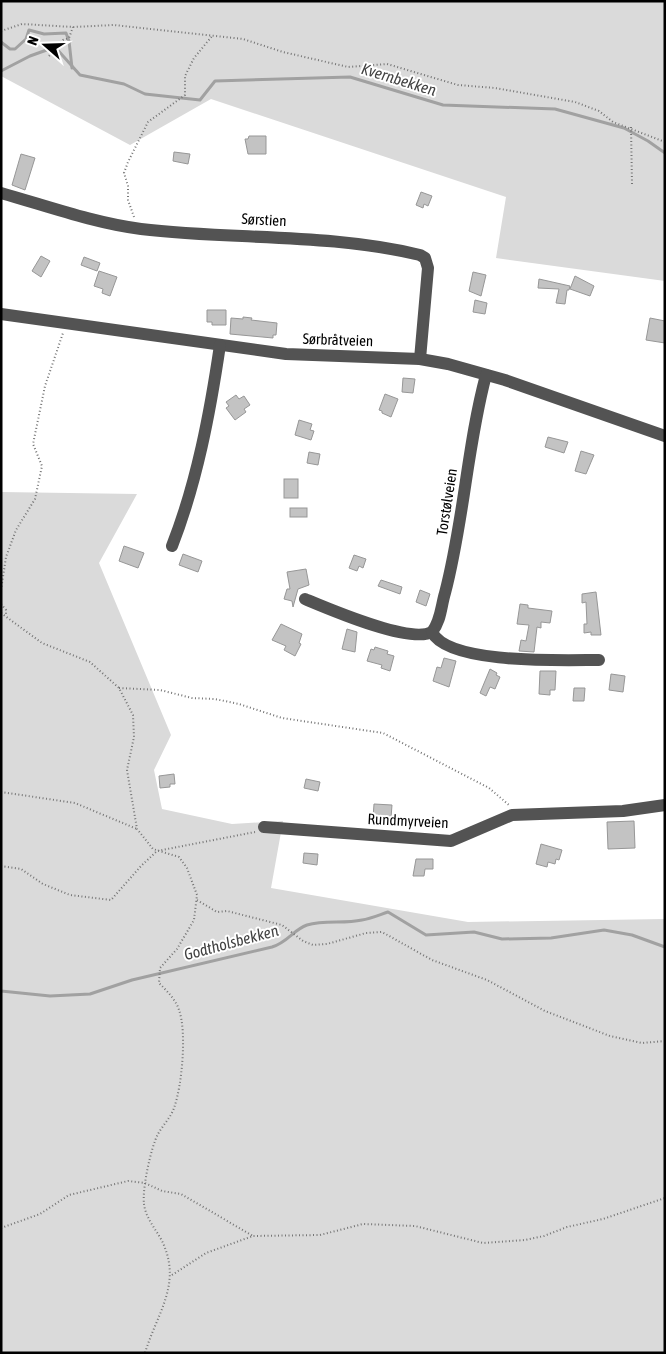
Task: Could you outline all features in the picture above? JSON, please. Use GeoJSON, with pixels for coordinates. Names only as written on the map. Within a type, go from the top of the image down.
{"type":"FeatureCollection","features":[{"type":"Feature","properties":{"kind":"street","name":"Sørstien"},"geometry":{"type":"LineString","coordinates":[[1,192],[138,229],[280,237],[420,254],[428,262],[420,359]]}},
{"type":"Feature","properties":{"kind":"street","name":"Sørbråtveien"},"geometry":{"type":"LineString","coordinates":[[1,314],[313,357],[420,359],[448,364],[486,375],[665,436]]}},
{"type":"Feature","properties":{"kind":"street"},"geometry":{"type":"LineString","coordinates":[[172,546],[202,445],[220,345]]}},
{"type":"Feature","properties":{"kind":"street","name":"Torstølveien"},"geometry":{"type":"LineString","coordinates":[[432,632],[440,619],[456,551],[479,402],[486,375]]}},
{"type":"Feature","properties":{"kind":"street"},"geometry":{"type":"LineString","coordinates":[[305,599],[339,614],[381,627],[417,635],[432,632],[435,638],[444,644],[486,656],[512,659],[599,660]]}},
{"type":"Feature","properties":{"kind":"street","name":"Rundmyrveien"},"geometry":{"type":"LineString","coordinates":[[264,827],[452,841],[512,815],[623,811],[665,805]]}},
{"type":"Feature","properties":{"kind":"path"},"geometry":{"type":"LineString","coordinates":[[1,31],[22,24],[73,27],[114,25],[243,39],[284,52],[348,67],[387,64],[458,85],[504,90],[575,102],[599,111],[613,122],[665,142]]}},
{"type":"Feature","properties":{"kind":"path"},"geometry":{"type":"LineString","coordinates":[[49,56],[63,40],[69,38],[73,27]]}},
{"type":"Feature","properties":{"kind":"path"},"geometry":{"type":"LineString","coordinates":[[138,229],[128,200],[128,186],[124,173],[128,162],[148,122],[185,95],[186,76],[191,64],[213,35]]}},
{"type":"Feature","properties":{"kind":"path"},"geometry":{"type":"LineString","coordinates":[[631,128],[632,184]]}},
{"type":"Feature","properties":{"kind":"path"},"geometry":{"type":"LineString","coordinates":[[1,590],[6,557],[16,530],[35,499],[42,466],[33,444],[45,386],[67,324]]}},
{"type":"Feature","properties":{"kind":"path"},"geometry":{"type":"LineString","coordinates":[[1,604],[6,610],[6,616]]}},
{"type":"Feature","properties":{"kind":"path"},"geometry":{"type":"LineString","coordinates":[[1,613],[42,643],[90,662],[118,688],[133,715],[134,737],[128,770],[137,829]]}},
{"type":"Feature","properties":{"kind":"path"},"geometry":{"type":"LineString","coordinates":[[118,688],[160,690],[192,698],[215,699],[239,704],[282,718],[383,733],[489,788],[513,808]]}},
{"type":"Feature","properties":{"kind":"path"},"geometry":{"type":"LineString","coordinates":[[1,792],[75,803],[137,829],[157,851],[179,858],[193,880],[196,900],[194,920],[177,949],[160,968],[159,983],[179,1009],[184,1028],[174,1108],[157,1135],[146,1183],[144,1204],[150,1223],[165,1247],[172,1275],[164,1305],[145,1353]]}},
{"type":"Feature","properties":{"kind":"path"},"geometry":{"type":"LineString","coordinates":[[1,866],[21,869],[43,884],[70,895],[111,900],[157,851],[252,834],[264,827]]}},
{"type":"Feature","properties":{"kind":"path"},"geometry":{"type":"LineString","coordinates":[[196,900],[217,912],[227,911],[282,925],[304,942],[313,945],[327,944],[366,933],[382,932],[432,960],[487,980],[546,1011],[610,1036],[642,1043],[665,1041]]}},
{"type":"Feature","properties":{"kind":"path"},"geometry":{"type":"LineString","coordinates":[[1,1228],[40,1214],[69,1195],[128,1181],[146,1183],[162,1190],[181,1194],[253,1236]]}},
{"type":"Feature","properties":{"kind":"path"},"geometry":{"type":"LineString","coordinates":[[172,1275],[206,1253],[253,1236],[320,1235],[363,1224],[415,1226],[483,1244],[544,1236],[567,1227],[603,1219],[665,1198]]}},
{"type":"Feature","properties":{"kind":"shaded area"},"geometry":{"type":"Polygon","coordinates":[[[1,1],[665,1],[665,281],[496,258],[506,197],[211,99],[130,145],[1,76],[1,1]]]}},
{"type":"Feature","properties":{"kind":"shaded area"},"geometry":{"type":"Polygon","coordinates":[[[1,492],[137,494],[99,563],[171,735],[154,770],[162,809],[232,824],[283,821],[271,888],[468,922],[665,919],[665,1353],[1,1353],[1,492]]]}},
{"type":"Feature","properties":{"kind":"building"},"geometry":{"type":"Polygon","coordinates":[[[249,136],[266,136],[266,154],[248,154],[245,139],[248,139],[249,136]]]}},
{"type":"Feature","properties":{"kind":"building"},"geometry":{"type":"Polygon","coordinates":[[[174,152],[190,154],[188,164],[173,161],[174,152]]]}},
{"type":"Feature","properties":{"kind":"building"},"geometry":{"type":"Polygon","coordinates":[[[21,154],[35,158],[25,190],[12,185],[21,154]]]}},
{"type":"Feature","properties":{"kind":"building"},"geometry":{"type":"Polygon","coordinates":[[[421,192],[432,196],[428,206],[424,204],[423,208],[416,205],[421,192]]]}},
{"type":"Feature","properties":{"kind":"building"},"geometry":{"type":"Polygon","coordinates":[[[41,256],[50,261],[41,277],[32,271],[41,256]]]}},
{"type":"Feature","properties":{"kind":"building"},"geometry":{"type":"Polygon","coordinates":[[[84,257],[100,263],[97,271],[81,265],[84,257]]]}},
{"type":"Feature","properties":{"kind":"building"},"geometry":{"type":"Polygon","coordinates":[[[99,271],[117,277],[110,296],[102,293],[103,289],[94,286],[99,271]]]}},
{"type":"Feature","properties":{"kind":"building"},"geometry":{"type":"Polygon","coordinates":[[[473,272],[486,275],[481,296],[469,291],[473,272]]]}},
{"type":"Feature","properties":{"kind":"building"},"geometry":{"type":"Polygon","coordinates":[[[575,276],[594,286],[590,296],[570,289],[575,276]]]}},
{"type":"Feature","properties":{"kind":"building"},"geometry":{"type":"Polygon","coordinates":[[[539,279],[570,286],[569,290],[567,290],[565,304],[556,303],[559,289],[538,288],[539,279]]]}},
{"type":"Feature","properties":{"kind":"building"},"geometry":{"type":"Polygon","coordinates":[[[475,300],[487,303],[485,314],[473,312],[475,300]]]}},
{"type":"Feature","properties":{"kind":"building"},"geometry":{"type":"Polygon","coordinates":[[[207,310],[226,310],[226,325],[212,325],[212,322],[207,322],[207,310]]]}},
{"type":"Feature","properties":{"kind":"building"},"geometry":{"type":"Polygon","coordinates":[[[243,317],[252,318],[251,320],[277,323],[276,335],[273,335],[273,338],[230,334],[231,318],[243,319],[243,317]]]}},
{"type":"Feature","properties":{"kind":"building"},"geometry":{"type":"Polygon","coordinates":[[[650,318],[665,321],[665,343],[646,340],[650,318]]]}},
{"type":"Feature","properties":{"kind":"building"},"geometry":{"type":"Polygon","coordinates":[[[403,378],[415,379],[413,393],[402,392],[403,378]]]}},
{"type":"Feature","properties":{"kind":"building"},"geometry":{"type":"Polygon","coordinates":[[[385,394],[398,399],[391,417],[379,410],[385,394]]]}},
{"type":"Feature","properties":{"kind":"building"},"geometry":{"type":"Polygon","coordinates":[[[236,395],[239,399],[244,396],[250,405],[244,409],[246,412],[235,420],[226,408],[229,406],[226,402],[236,395]]]}},
{"type":"Feature","properties":{"kind":"building"},"geometry":{"type":"Polygon","coordinates":[[[299,420],[312,424],[310,430],[314,431],[311,440],[295,435],[299,420]]]}},
{"type":"Feature","properties":{"kind":"building"},"geometry":{"type":"Polygon","coordinates":[[[548,437],[568,442],[564,453],[545,447],[548,437]]]}},
{"type":"Feature","properties":{"kind":"building"},"geometry":{"type":"Polygon","coordinates":[[[581,451],[594,455],[586,474],[575,471],[581,451]]]}},
{"type":"Feature","properties":{"kind":"building"},"geometry":{"type":"Polygon","coordinates":[[[309,452],[320,454],[318,465],[307,463],[309,452]]]}},
{"type":"Feature","properties":{"kind":"building"},"geometry":{"type":"Polygon","coordinates":[[[284,479],[298,479],[298,498],[284,498],[284,479]]]}},
{"type":"Feature","properties":{"kind":"building"},"geometry":{"type":"Polygon","coordinates":[[[290,508],[307,508],[307,517],[290,517],[290,508]]]}},
{"type":"Feature","properties":{"kind":"building"},"geometry":{"type":"Polygon","coordinates":[[[124,546],[144,553],[138,568],[119,561],[124,546]]]}},
{"type":"Feature","properties":{"kind":"building"},"geometry":{"type":"Polygon","coordinates":[[[183,554],[202,561],[198,572],[179,565],[183,554]]]}},
{"type":"Feature","properties":{"kind":"building"},"geometry":{"type":"Polygon","coordinates":[[[354,555],[366,559],[363,568],[359,566],[357,571],[349,568],[354,555]]]}},
{"type":"Feature","properties":{"kind":"building"},"geometry":{"type":"Polygon","coordinates":[[[306,569],[309,585],[298,589],[293,607],[292,601],[284,599],[287,589],[290,589],[287,572],[306,569]]]}},
{"type":"Feature","properties":{"kind":"building"},"geometry":{"type":"Polygon","coordinates":[[[381,580],[402,587],[400,594],[378,586],[381,580]]]}},
{"type":"Feature","properties":{"kind":"building"},"geometry":{"type":"Polygon","coordinates":[[[420,590],[430,594],[426,606],[416,602],[420,590]]]}},
{"type":"Feature","properties":{"kind":"building"},"geometry":{"type":"Polygon","coordinates":[[[596,592],[601,635],[591,635],[591,632],[584,633],[584,624],[587,624],[586,602],[582,603],[582,594],[596,592]]]}},
{"type":"Feature","properties":{"kind":"building"},"geometry":{"type":"Polygon","coordinates":[[[520,604],[528,605],[528,608],[552,611],[550,623],[541,622],[541,628],[537,627],[534,652],[519,651],[521,640],[526,641],[529,625],[517,624],[520,604]]]}},
{"type":"Feature","properties":{"kind":"building"},"geometry":{"type":"Polygon","coordinates":[[[281,624],[302,634],[299,643],[301,644],[295,656],[284,650],[286,646],[272,640],[281,624]]]}},
{"type":"Feature","properties":{"kind":"building"},"geometry":{"type":"Polygon","coordinates":[[[347,629],[357,632],[355,652],[342,649],[347,629]]]}},
{"type":"Feature","properties":{"kind":"building"},"geometry":{"type":"Polygon","coordinates":[[[375,647],[388,651],[387,654],[394,656],[390,671],[381,668],[382,665],[367,661],[371,649],[374,650],[375,647]]]}},
{"type":"Feature","properties":{"kind":"building"},"geometry":{"type":"Polygon","coordinates":[[[444,658],[456,661],[449,687],[433,681],[437,667],[441,668],[444,658]]]}},
{"type":"Feature","properties":{"kind":"building"},"geometry":{"type":"Polygon","coordinates":[[[490,669],[500,677],[495,689],[490,687],[486,696],[480,693],[490,669]]]}},
{"type":"Feature","properties":{"kind":"building"},"geometry":{"type":"Polygon","coordinates":[[[540,671],[556,671],[555,690],[550,690],[550,695],[539,694],[540,671]]]}},
{"type":"Feature","properties":{"kind":"building"},"geometry":{"type":"Polygon","coordinates":[[[611,674],[625,676],[623,692],[609,690],[611,674]]]}},
{"type":"Feature","properties":{"kind":"building"},"geometry":{"type":"Polygon","coordinates":[[[574,688],[585,688],[584,701],[573,701],[574,688]]]}},
{"type":"Feature","properties":{"kind":"building"},"geometry":{"type":"Polygon","coordinates":[[[174,774],[175,784],[170,784],[170,787],[160,788],[159,776],[174,774]]]}},
{"type":"Feature","properties":{"kind":"building"},"geometry":{"type":"Polygon","coordinates":[[[306,779],[320,782],[318,791],[304,788],[306,779]]]}},
{"type":"Feature","properties":{"kind":"building"},"geometry":{"type":"Polygon","coordinates":[[[374,804],[392,805],[391,818],[373,818],[374,804]]]}},
{"type":"Feature","properties":{"kind":"building"},"geometry":{"type":"Polygon","coordinates":[[[634,821],[635,848],[608,849],[607,822],[634,821]]]}},
{"type":"Feature","properties":{"kind":"building"},"geometry":{"type":"Polygon","coordinates":[[[541,844],[562,850],[559,860],[556,859],[555,864],[548,862],[547,867],[536,864],[541,844]]]}},
{"type":"Feature","properties":{"kind":"building"},"geometry":{"type":"Polygon","coordinates":[[[304,853],[318,854],[317,865],[303,863],[304,853]]]}},
{"type":"Feature","properties":{"kind":"building"},"geometry":{"type":"Polygon","coordinates":[[[416,859],[433,859],[433,869],[425,869],[424,876],[413,876],[416,859]]]}},
{"type":"Feature","properties":{"kind":"waterway"},"geometry":{"type":"LineString","coordinates":[[1,42],[10,49],[15,49],[26,39],[29,30],[44,34],[66,33],[69,41],[72,68]]}},
{"type":"Feature","properties":{"kind":"waterway","name":"Kvernbekken"},"geometry":{"type":"LineString","coordinates":[[1,71],[30,56],[55,47],[80,75],[124,84],[145,94],[200,100],[215,81],[350,77],[443,105],[555,109],[624,128],[665,153]]}},
{"type":"Feature","properties":{"kind":"waterway","name":"Godtholsbekken"},"geometry":{"type":"LineString","coordinates":[[1,991],[50,996],[90,994],[132,980],[272,947],[307,925],[368,919],[388,912],[426,935],[474,932],[502,939],[551,938],[604,930],[632,935],[665,947]]}}]}
